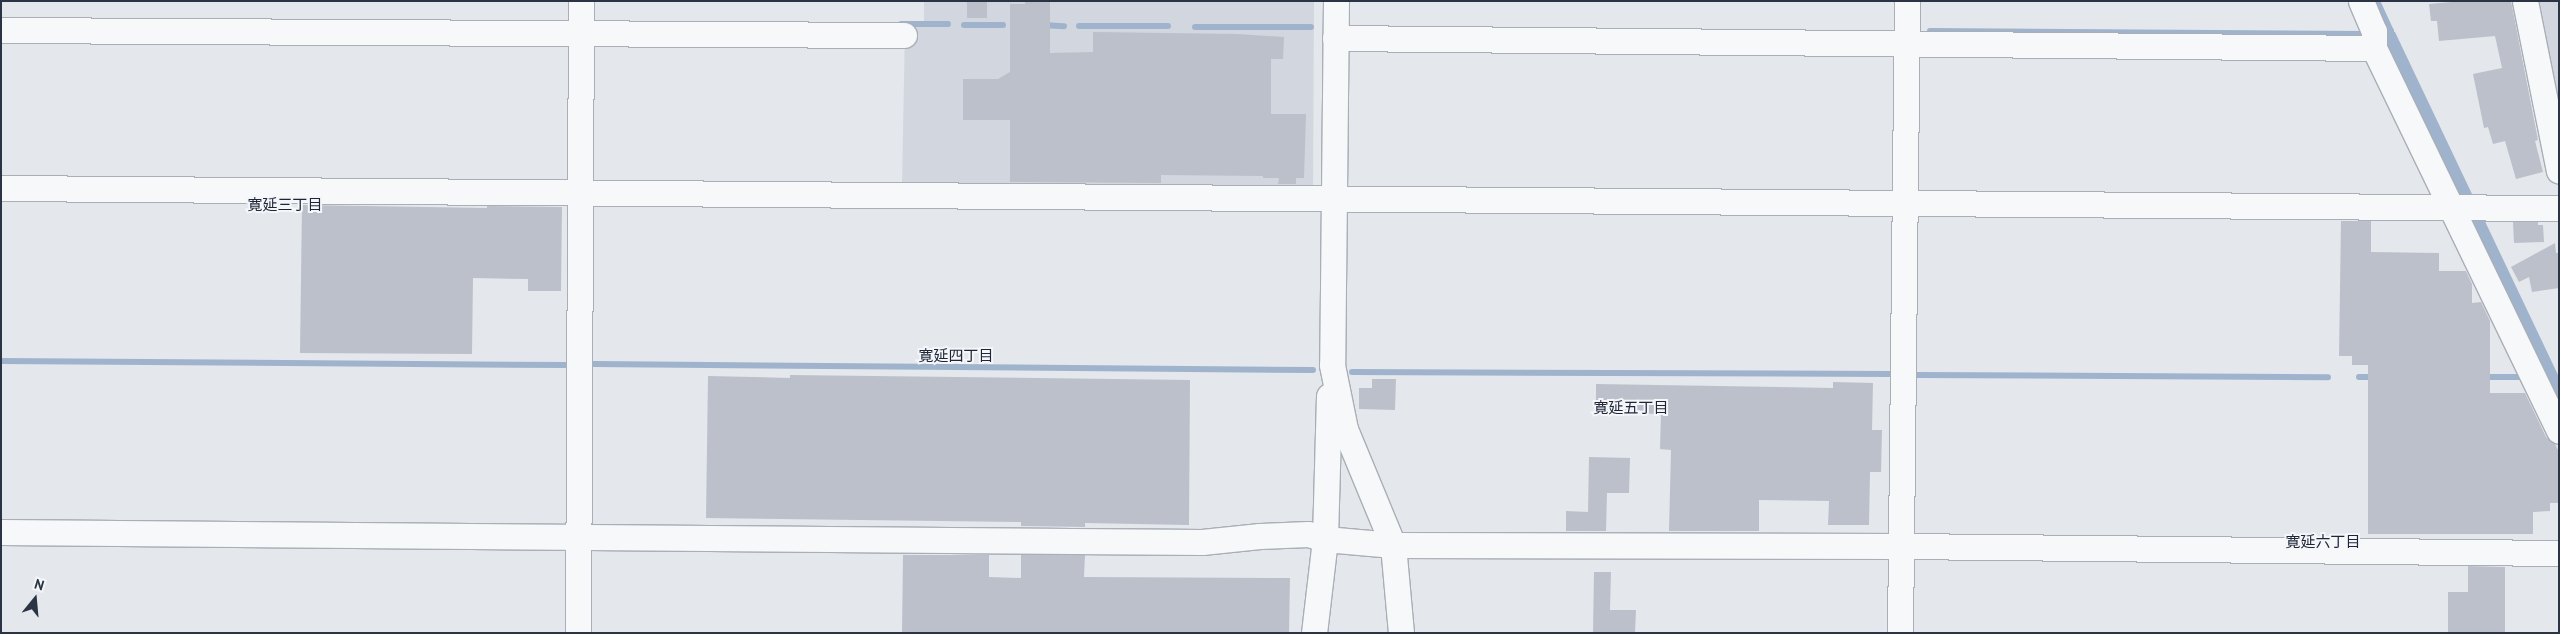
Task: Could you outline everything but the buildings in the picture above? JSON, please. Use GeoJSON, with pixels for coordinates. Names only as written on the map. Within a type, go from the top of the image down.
{"type":"FeatureCollection","features":[{"type":"Feature","properties":{"kind":"street"},"geometry":{"type":"LineString","coordinates":[[578,633],[581,1]]}},
{"type":"Feature","properties":{"kind":"street"},"geometry":{"type":"LineString","coordinates":[[1314,633],[1325,539],[1327,423],[1332,365],[1336,1]]}},
{"type":"Feature","properties":{"kind":"street"},"geometry":{"type":"LineString","coordinates":[[1900,633],[1907,1]]}},
{"type":"Feature","properties":{"kind":"street"},"geometry":{"type":"LineString","coordinates":[[2361,1],[2374,31],[2374,48],[2463,207],[2559,431]]}},
{"type":"Feature","properties":{"kind":"street"},"geometry":{"type":"LineString","coordinates":[[2525,1],[2559,171]]}},
{"type":"Feature","properties":{"kind":"street"},"geometry":{"type":"LineString","coordinates":[[1,30],[904,35]]}},
{"type":"Feature","properties":{"kind":"street"},"geometry":{"type":"LineString","coordinates":[[1335,38],[2374,48]]}},
{"type":"Feature","properties":{"kind":"street"},"geometry":{"type":"LineString","coordinates":[[1,188],[580,191],[1334,200],[2559,208]]}},
{"type":"Feature","properties":{"kind":"street"},"geometry":{"type":"LineString","coordinates":[[1332,365],[1344,429],[1393,545],[1400,633]]}},
{"type":"Feature","properties":{"kind":"street"},"geometry":{"type":"LineString","coordinates":[[1,532],[1202,542],[1260,536],[1308,534],[1325,539],[1393,545],[1901,546],[2559,553]]}},
{"type":"Feature","properties":{"kind":"shaded area"},"geometry":{"type":"Polygon","coordinates":[[[924,1],[1314,1],[1313,190],[902,186],[905,27],[924,27],[924,1]]]}},
{"type":"Feature","properties":{"kind":"shaded area"},"geometry":{"type":"Polygon","coordinates":[[[2533,1],[2559,1],[2559,130],[2533,1]]]}},
{"type":"Feature","properties":{"kind":"water"},"geometry":{"type":"Polygon","coordinates":[[[2389,30],[2395,32],[2559,377],[2559,411],[2381,40],[2389,30]]]}},
{"type":"Feature","properties":{"kind":"waterway"},"geometry":{"type":"LineString","coordinates":[[2377,1],[2391,31],[2388,38]]}},
{"type":"Feature","properties":{"kind":"waterway"},"geometry":{"type":"LineString","coordinates":[[901,24],[948,24]]}},
{"type":"Feature","properties":{"kind":"waterway"},"geometry":{"type":"LineString","coordinates":[[964,25],[1003,25]]}},
{"type":"Feature","properties":{"kind":"waterway"},"geometry":{"type":"LineString","coordinates":[[1042,25],[1064,26]]}},
{"type":"Feature","properties":{"kind":"waterway"},"geometry":{"type":"LineString","coordinates":[[1079,26],[1168,26]]}},
{"type":"Feature","properties":{"kind":"waterway"},"geometry":{"type":"LineString","coordinates":[[1195,27],[1311,27]]}},
{"type":"Feature","properties":{"kind":"waterway"},"geometry":{"type":"LineString","coordinates":[[1930,31],[2362,34]]}},
{"type":"Feature","properties":{"kind":"waterway"},"geometry":{"type":"LineString","coordinates":[[1,361],[565,365]]}},
{"type":"Feature","properties":{"kind":"waterway"},"geometry":{"type":"LineString","coordinates":[[594,364],[1313,370]]}},
{"type":"Feature","properties":{"kind":"waterway"},"geometry":{"type":"LineString","coordinates":[[1352,372],[1890,374]]}},
{"type":"Feature","properties":{"kind":"waterway"},"geometry":{"type":"LineString","coordinates":[[1916,375],[2328,377]]}},
{"type":"Feature","properties":{"kind":"waterway"},"geometry":{"type":"LineString","coordinates":[[2359,377],[2376,377]]}},
{"type":"Feature","properties":{"kind":"waterway"},"geometry":{"type":"LineString","coordinates":[[2483,377],[2524,377]]}},
{"type":"Feature","properties":{"kind":"district","name":"寛延三丁目"},"geometry":{"type":"Point","coordinates":[285,205]}},
{"type":"Feature","properties":{"kind":"district","name":"寛延四丁目"},"geometry":{"type":"Point","coordinates":[956,356]}},
{"type":"Feature","properties":{"kind":"district","name":"寛延五丁目"},"geometry":{"type":"Point","coordinates":[1631,408]}},
{"type":"Feature","properties":{"kind":"district","name":"寛延六丁目"},"geometry":{"type":"Point","coordinates":[2323,542]}}]}
